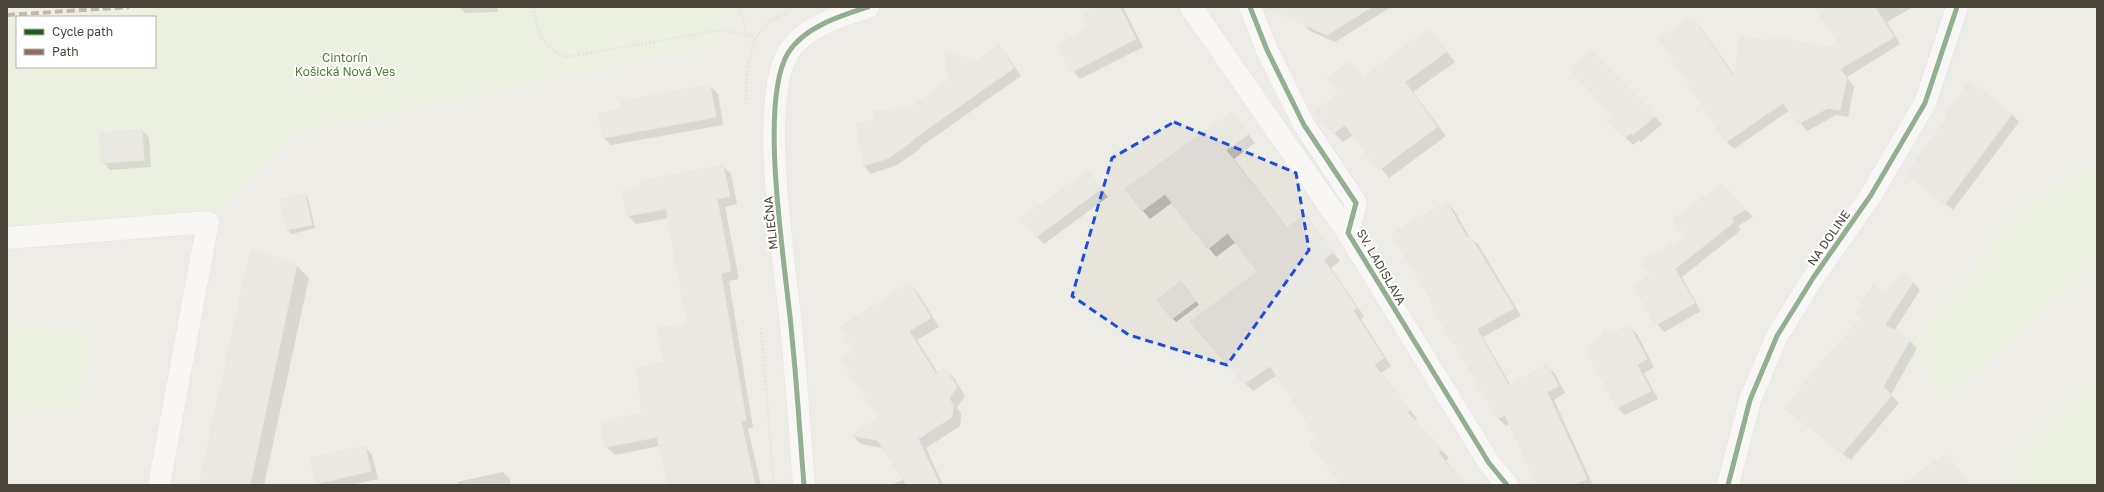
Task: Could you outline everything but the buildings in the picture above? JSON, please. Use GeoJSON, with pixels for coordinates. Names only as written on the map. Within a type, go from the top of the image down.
{"type":"FeatureCollection","features":[{"type":"Feature","properties":{"kind":"street","name":"MLIEČNA"},"geometry":{"type":"LineString","coordinates":[[804,485],[792,338],[776,179],[774,136],[778,78],[782,64],[789,52],[800,40],[815,28],[868,7]]}},
{"type":"Feature","properties":{"kind":"street","name":"SV. LADISLAVA"},"geometry":{"type":"LineString","coordinates":[[1191,7],[1348,233],[1489,463],[1507,485]]}},
{"type":"Feature","properties":{"kind":"street","name":"SV. LADISLAVA"},"geometry":{"type":"LineString","coordinates":[[1250,7],[1267,50],[1304,125],[1356,203],[1348,233]]}},
{"type":"Feature","properties":{"kind":"street","name":"NA DOLINE"},"geometry":{"type":"LineString","coordinates":[[1728,485],[1750,400],[1777,336],[1813,278],[1871,195],[1924,103],[1956,7]]}},
{"type":"Feature","properties":{"kind":"street"},"geometry":{"type":"LineString","coordinates":[[7,238],[208,222],[159,485]]}},
{"type":"Feature","properties":{"kind":"path"},"geometry":{"type":"LineString","coordinates":[[533,7],[538,32],[544,44],[556,53],[567,57],[720,30],[757,37]]}},
{"type":"Feature","properties":{"kind":"path"},"geometry":{"type":"LineString","coordinates":[[739,7],[747,34]]}},
{"type":"Feature","properties":{"kind":"highlighted area"},"geometry":{"type":"Polygon","coordinates":[[[1174,122],[1296,173],[1309,250],[1227,365],[1129,335],[1072,296],[1112,158],[1174,122]]]}},
{"type":"Feature","properties":{"kind":"shaded area"},"geometry":{"type":"Polygon","coordinates":[[[760,7],[2097,7],[2097,162],[2023,207],[1912,346],[1946,402],[2097,260],[2097,380],[2009,457],[2026,485],[7,485],[7,238],[208,222],[296,134],[718,44],[722,17],[760,7]]]}},
{"type":"Feature","properties":{"kind":"green space","name":"Cintorín Košická Nová Ves"},"geometry":{"type":"Polygon","coordinates":[[[7,7],[760,7],[722,17],[718,44],[296,134],[208,222],[7,238],[7,7]]]}},
{"type":"Feature","properties":{"kind":"green space"},"geometry":{"type":"Polygon","coordinates":[[[2097,162],[2097,260],[1946,402],[1912,347],[2023,207],[2097,162]]]}},
{"type":"Feature","properties":{"kind":"green space"},"geometry":{"type":"Polygon","coordinates":[[[7,320],[94,334],[76,411],[7,414],[7,320]]]}},
{"type":"Feature","properties":{"kind":"green space"},"geometry":{"type":"Polygon","coordinates":[[[2097,380],[2097,485],[2026,485],[2009,457],[2097,380]]]}},
{"type":"Feature","properties":{"kind":"marked path"},"geometry":{"type":"LineString","coordinates":[[7,15],[129,7]]}},
{"type":"Feature","properties":{"kind":"cycle path"},"geometry":{"type":"LineString","coordinates":[[804,485],[794,355],[776,190],[774,149],[775,110],[779,77],[788,53],[803,36],[813,29],[846,14],[868,7]]}},
{"type":"Feature","properties":{"kind":"cycle path"},"geometry":{"type":"LineString","coordinates":[[1250,7],[1267,50],[1304,125],[1356,203],[1348,233],[1489,463],[1507,485]]}},
{"type":"Feature","properties":{"kind":"cycle path"},"geometry":{"type":"LineString","coordinates":[[1728,485],[1750,400],[1777,336],[1813,278],[1871,195],[1925,103],[1957,7]]}}]}
